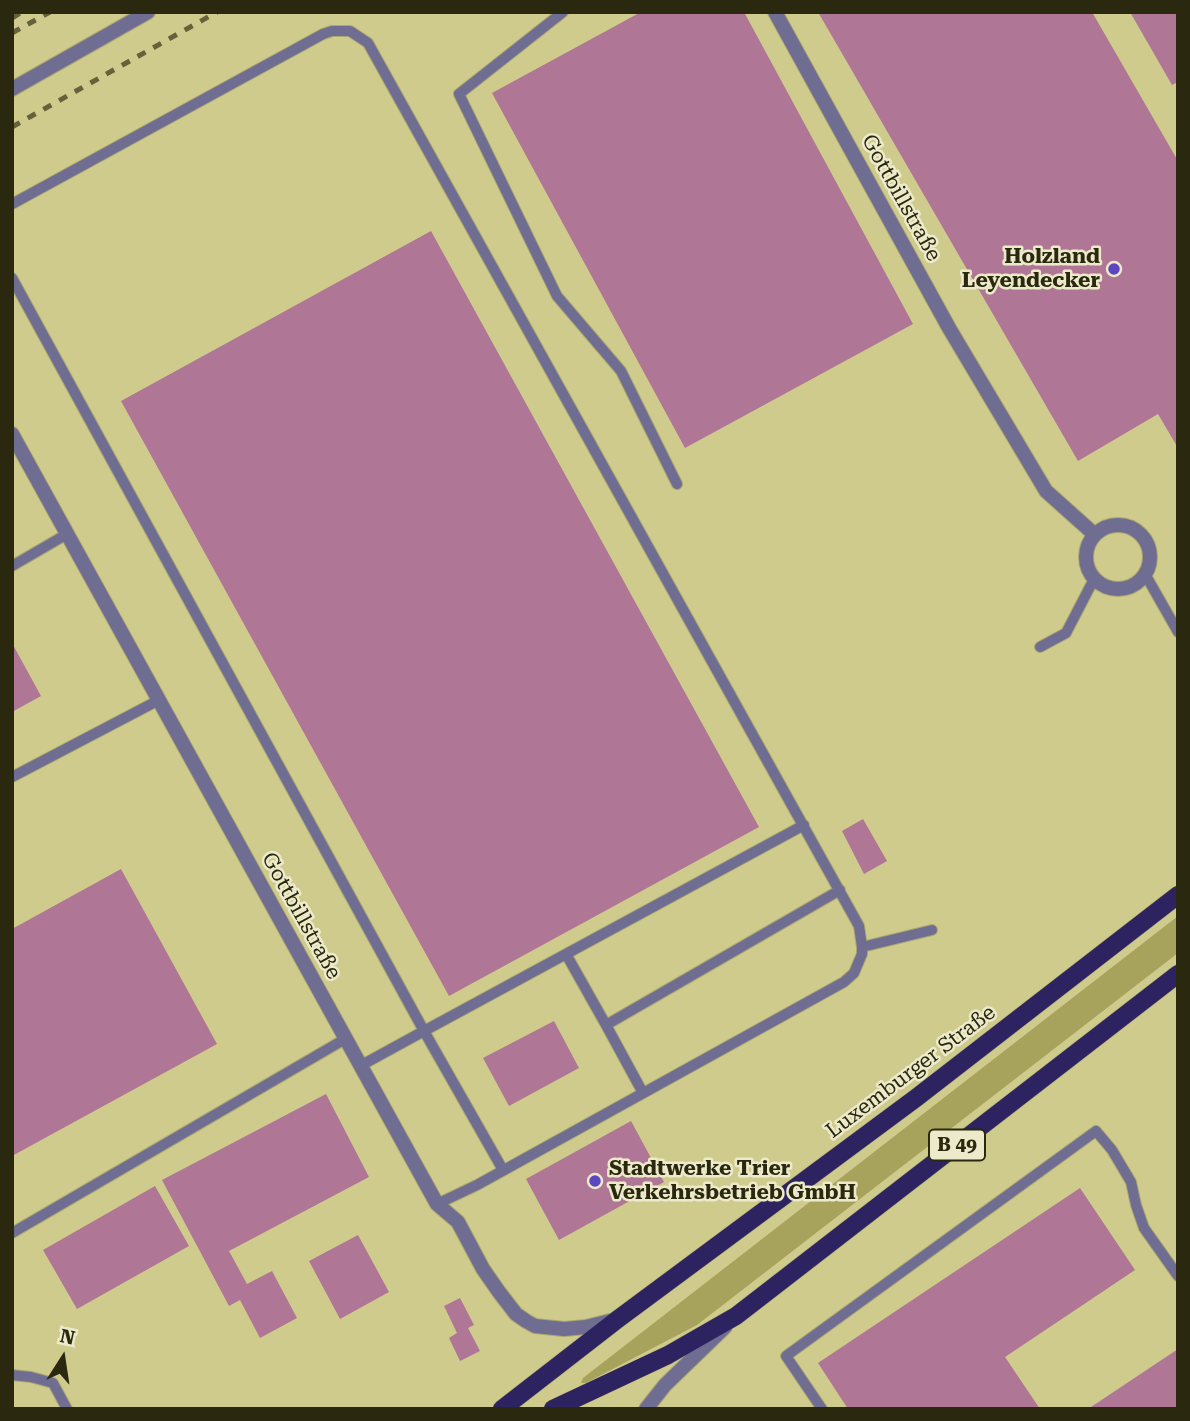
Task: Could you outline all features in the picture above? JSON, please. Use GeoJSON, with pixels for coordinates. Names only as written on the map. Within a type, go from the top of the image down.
{"type":"FeatureCollection","features":[{"type":"Feature","properties":{"kind":"main road","name":"Luxemburger Straße"},"geometry":{"type":"LineString","coordinates":[[509,1407],[618,1318],[916,1098],[1178,895]]}},
{"type":"Feature","properties":{"kind":"main road","name":"B 49"},"geometry":{"type":"LineString","coordinates":[[553,1409],[668,1355],[736,1316],[1178,974]]}},
{"type":"Feature","properties":{"kind":"street"},"geometry":{"type":"LineString","coordinates":[[12,89],[148,12]]}},
{"type":"Feature","properties":{"kind":"street","name":"Gottbillstraße"},"geometry":{"type":"LineString","coordinates":[[775,12],[949,328],[1046,491],[1094,534]]}},
{"type":"Feature","properties":{"kind":"street","name":"Gottbillstraße"},"geometry":{"type":"LineString","coordinates":[[12,434],[437,1204],[458,1222],[483,1269],[516,1314],[526,1321],[535,1326],[564,1329],[586,1327],[618,1318]]}},
{"type":"Feature","properties":{"kind":"street"},"geometry":{"type":"LineString","coordinates":[[1110,524],[1127,525],[1139,531],[1147,541],[1150,559],[1145,574],[1129,587],[1120,589],[1110,588],[1094,579],[1086,567],[1086,549],[1094,534],[1110,524]]}},
{"type":"Feature","properties":{"kind":"street"},"geometry":{"type":"LineString","coordinates":[[646,1409],[665,1385],[736,1316]]}},
{"type":"Feature","properties":{"kind":"lane"},"geometry":{"type":"LineString","coordinates":[[563,12],[459,94],[557,296],[621,371],[677,484]]}},
{"type":"Feature","properties":{"kind":"lane"},"geometry":{"type":"LineString","coordinates":[[12,204],[323,34],[350,31],[368,43],[859,926],[862,947],[859,963],[855,973],[845,982],[477,1185],[437,1204]]}},
{"type":"Feature","properties":{"kind":"lane"},"geometry":{"type":"LineString","coordinates":[[12,278],[424,1031],[503,1170]]}},
{"type":"Feature","properties":{"kind":"lane"},"geometry":{"type":"LineString","coordinates":[[12,566],[67,534]]}},
{"type":"Feature","properties":{"kind":"lane"},"geometry":{"type":"LineString","coordinates":[[1145,574],[1178,632]]}},
{"type":"Feature","properties":{"kind":"lane"},"geometry":{"type":"LineString","coordinates":[[1040,648],[1066,633],[1094,579]]}},
{"type":"Feature","properties":{"kind":"lane"},"geometry":{"type":"LineString","coordinates":[[12,777],[159,700]]}},
{"type":"Feature","properties":{"kind":"lane"},"geometry":{"type":"LineString","coordinates":[[360,1066],[804,825]]}},
{"type":"Feature","properties":{"kind":"lane"},"geometry":{"type":"LineString","coordinates":[[606,1026],[840,890]]}},
{"type":"Feature","properties":{"kind":"lane"},"geometry":{"type":"LineString","coordinates":[[862,947],[932,930]]}},
{"type":"Feature","properties":{"kind":"lane"},"geometry":{"type":"LineString","coordinates":[[566,954],[643,1093]]}},
{"type":"Feature","properties":{"kind":"lane"},"geometry":{"type":"LineString","coordinates":[[12,1233],[345,1039]]}},
{"type":"Feature","properties":{"kind":"lane"},"geometry":{"type":"LineString","coordinates":[[822,1409],[786,1356],[1096,1130],[1112,1150],[1131,1182],[1144,1228],[1178,1276]]}},
{"type":"Feature","properties":{"kind":"lane"},"geometry":{"type":"LineString","coordinates":[[12,1375],[53,1383],[67,1409]]}},
{"type":"Feature","properties":{"kind":"shaded area"},"geometry":{"type":"Polygon","coordinates":[[[1178,916],[1178,953],[697,1325],[586,1383],[581,1383],[583,1378],[1178,916]]]}},
{"type":"Feature","properties":{"kind":"building"},"geometry":{"type":"Polygon","coordinates":[[[641,12],[744,12],[913,324],[685,448],[492,93],[641,12]]]}},
{"type":"Feature","properties":{"kind":"building"},"geometry":{"type":"Polygon","coordinates":[[[818,12],[1092,12],[1178,161],[1178,448],[1158,414],[1078,461],[818,12]]]}},
{"type":"Feature","properties":{"kind":"building"},"geometry":{"type":"Polygon","coordinates":[[[1130,12],[1178,12],[1178,82],[1172,85],[1130,12]]]}},
{"type":"Feature","properties":{"kind":"building"},"geometry":{"type":"Polygon","coordinates":[[[431,231],[759,827],[449,996],[121,401],[431,231]]]}},
{"type":"Feature","properties":{"kind":"building"},"geometry":{"type":"Polygon","coordinates":[[[12,643],[41,696],[12,712],[12,643]]]}},
{"type":"Feature","properties":{"kind":"building"},"geometry":{"type":"Polygon","coordinates":[[[863,819],[887,861],[864,874],[842,831],[863,819]]]}},
{"type":"Feature","properties":{"kind":"building"},"geometry":{"type":"Polygon","coordinates":[[[121,869],[217,1044],[12,1156],[12,929],[121,869]]]}},
{"type":"Feature","properties":{"kind":"building"},"geometry":{"type":"Polygon","coordinates":[[[554,1021],[579,1068],[509,1106],[483,1058],[554,1021]]]}},
{"type":"Feature","properties":{"kind":"building"},"geometry":{"type":"Polygon","coordinates":[[[326,1094],[369,1177],[229,1251],[247,1284],[272,1271],[297,1318],[260,1338],[240,1300],[229,1306],[162,1180],[326,1094]]]}},
{"type":"Feature","properties":{"kind":"building","name":"Stadtwerke Trier Verkehrsbetrieb GmbH"},"geometry":{"type":"Polygon","coordinates":[[[631,1121],[664,1182],[559,1240],[526,1179],[631,1121]]]}},
{"type":"Feature","properties":{"kind":"building"},"geometry":{"type":"Polygon","coordinates":[[[155,1186],[189,1246],[77,1309],[43,1250],[155,1186]]]}},
{"type":"Feature","properties":{"kind":"building"},"geometry":{"type":"Polygon","coordinates":[[[1080,1188],[1135,1270],[1005,1357],[1040,1409],[848,1409],[818,1363],[1080,1188]]]}},
{"type":"Feature","properties":{"kind":"building"},"geometry":{"type":"Polygon","coordinates":[[[358,1235],[389,1292],[340,1319],[309,1261],[358,1235]]]}},
{"type":"Feature","properties":{"kind":"building"},"geometry":{"type":"Polygon","coordinates":[[[460,1298],[474,1325],[468,1328],[480,1351],[460,1361],[449,1338],[457,1333],[444,1306],[460,1298]]]}},
{"type":"Feature","properties":{"kind":"building"},"geometry":{"type":"Polygon","coordinates":[[[1178,1349],[1178,1409],[1088,1409],[1178,1349]]]}},
{"type":"Feature","properties":{"kind":"railway"},"geometry":{"type":"LineString","coordinates":[[12,18],[22,12]]}},
{"type":"Feature","properties":{"kind":"railway"},"geometry":{"type":"LineString","coordinates":[[12,33],[50,12]]}},
{"type":"Feature","properties":{"kind":"railway"},"geometry":{"type":"LineString","coordinates":[[12,127],[217,12]]}},
{"type":"Feature","properties":{"kind":"place","name":"Holzland Leyendecker"},"geometry":{"type":"Point","coordinates":[1114,269]}},
{"type":"Feature","properties":{"kind":"place","name":"Stadtwerke Trier Verkehrsbetrieb GmbH"},"geometry":{"type":"Point","coordinates":[595,1181]}}]}
